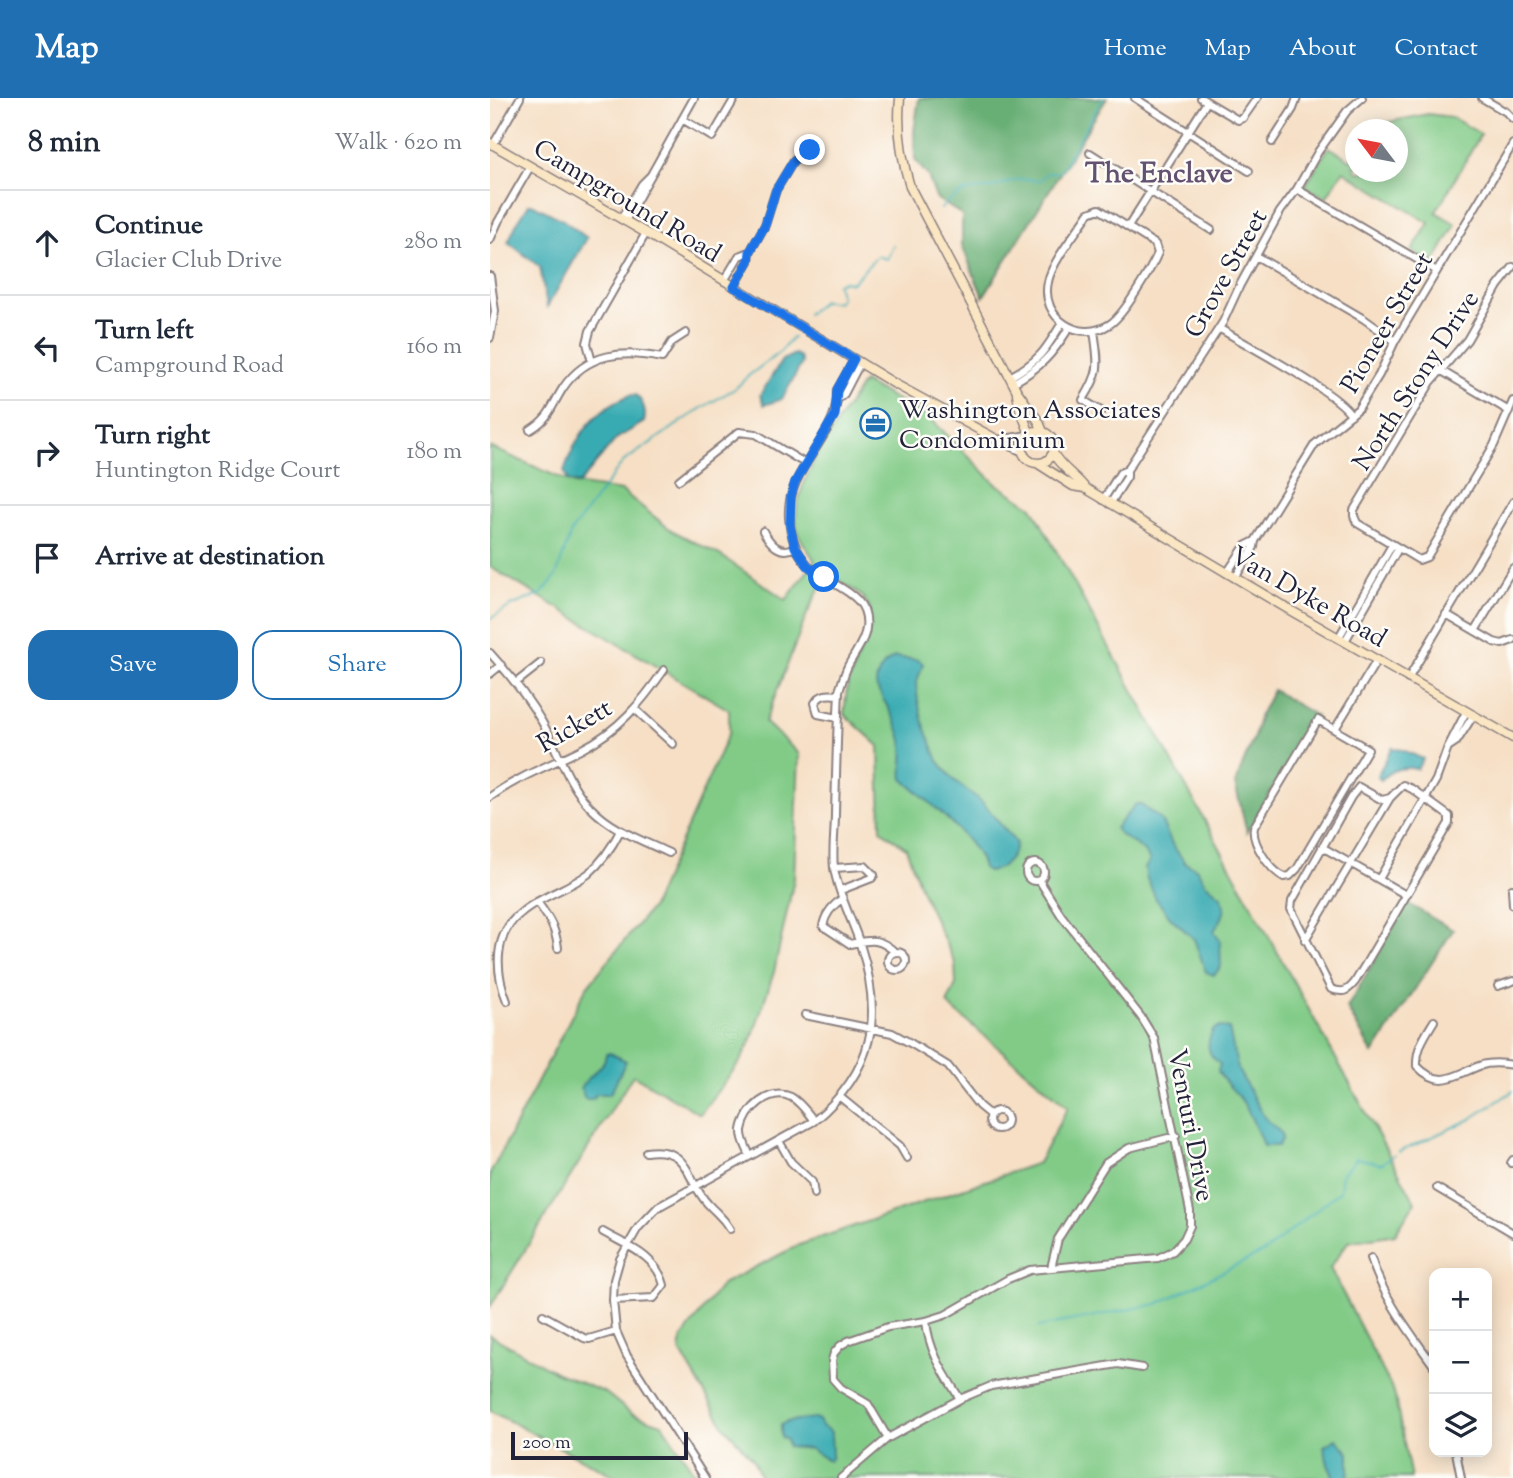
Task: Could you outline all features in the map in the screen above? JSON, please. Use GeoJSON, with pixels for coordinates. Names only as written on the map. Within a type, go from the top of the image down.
{"type":"FeatureCollection","features":[{"type":"Feature","properties":{"kind":"street"},"geometry":{"type":"LineString","coordinates":[[492,144],[520,98]]}},
{"type":"Feature","properties":{"kind":"street"},"geometry":{"type":"LineString","coordinates":[[623,220],[694,98]]}},
{"type":"Feature","properties":{"kind":"street"},"geometry":{"type":"LineString","coordinates":[[682,119],[712,137],[735,98]]}},
{"type":"Feature","properties":{"kind":"street"},"geometry":{"type":"LineString","coordinates":[[901,98],[901,158],[910,187],[1013,384],[1043,432],[1054,443],[1053,453],[1047,461],[1037,463],[1027,459],[1023,444],[1029,434]]}},
{"type":"Feature","properties":{"kind":"street"},"geometry":{"type":"LineString","coordinates":[[1135,98],[1249,171]]}},
{"type":"Feature","properties":{"kind":"street"},"geometry":{"type":"LineString","coordinates":[[1128,227],[1188,132],[1204,100],[1238,120],[1244,118],[1257,98]]}},
{"type":"Feature","properties":{"kind":"street"},"geometry":{"type":"LineString","coordinates":[[1272,142],[1293,110],[1297,98]]}},
{"type":"Feature","properties":{"kind":"street","name":"Grove Street"},"geometry":{"type":"LineString","coordinates":[[1107,502],[1127,477],[1127,470],[1219,328],[1280,212],[1347,111],[1362,98]]}},
{"type":"Feature","properties":{"kind":"street"},"geometry":{"type":"LineString","coordinates":[[1482,98],[1513,119]]}},
{"type":"Feature","properties":{"kind":"street","name":"Campground Road"},"geometry":{"type":"LineString","coordinates":[[492,144],[646,233],[857,361],[1023,452]]}},
{"type":"Feature","properties":{"kind":"street","name":"Pioneer Street"},"geometry":{"type":"LineString","coordinates":[[1231,576],[1254,547],[1255,541],[1315,444],[1358,409],[1379,375],[1395,341],[1513,144]]}},
{"type":"Feature","properties":{"kind":"street"},"geometry":{"type":"LineString","coordinates":[[734,287],[765,225],[776,190],[794,160],[810,150]]}},
{"type":"Feature","properties":{"kind":"street"},"geometry":{"type":"LineString","coordinates":[[1090,153],[1211,230]]}},
{"type":"Feature","properties":{"kind":"street"},"geometry":{"type":"LineString","coordinates":[[490,240],[530,167]]}},
{"type":"Feature","properties":{"kind":"street"},"geometry":{"type":"LineString","coordinates":[[1297,189],[1437,271]]}},
{"type":"Feature","properties":{"kind":"street"},"geometry":{"type":"LineString","coordinates":[[1099,209],[1155,244],[1158,253],[1112,323],[1094,331],[1080,331],[1062,323],[1049,304],[1047,284],[1053,269],[1089,213],[1099,209]]}},
{"type":"Feature","properties":{"kind":"street"},"geometry":{"type":"LineString","coordinates":[[592,362],[587,343],[590,331],[646,233]]}},
{"type":"Feature","properties":{"kind":"street"},"geometry":{"type":"LineString","coordinates":[[724,281],[739,256],[750,252]]}},
{"type":"Feature","properties":{"kind":"street"},"geometry":{"type":"LineString","coordinates":[[1256,256],[1364,319],[1395,341]]}},
{"type":"Feature","properties":{"kind":"street","name":"North Stony Drive"},"geometry":{"type":"LineString","coordinates":[[1395,547],[1357,523],[1354,510],[1431,382],[1467,340],[1498,286],[1513,267]]}},
{"type":"Feature","properties":{"kind":"street"},"geometry":{"type":"LineString","coordinates":[[490,276],[495,317],[490,338]]}},
{"type":"Feature","properties":{"kind":"street"},"geometry":{"type":"LineString","coordinates":[[1013,384],[1041,356],[1062,323]]}},
{"type":"Feature","properties":{"kind":"street"},"geometry":{"type":"LineString","coordinates":[[1013,384],[1035,371],[1048,359],[1069,328]]}},
{"type":"Feature","properties":{"kind":"street"},"geometry":{"type":"LineString","coordinates":[[1219,328],[1324,392],[1347,408],[1351,415]]}},
{"type":"Feature","properties":{"kind":"street"},"geometry":{"type":"LineString","coordinates":[[1094,331],[1099,365],[1094,383],[1083,400],[1101,411]]}},
{"type":"Feature","properties":{"kind":"street"},"geometry":{"type":"LineString","coordinates":[[530,430],[543,422],[569,380],[592,362],[609,355],[631,353],[662,358],[672,342],[686,333]]}},
{"type":"Feature","properties":{"kind":"street"},"geometry":{"type":"LineString","coordinates":[[705,1478],[627,1356],[616,1331],[614,1280],[627,1245],[638,1228],[658,1207],[814,1121],[854,1079],[866,1057],[872,988],[860,942],[834,868],[839,695],[847,668],[866,628],[865,614],[859,601],[848,591],[808,566],[795,547],[790,526],[791,496],[795,482],[835,415],[837,390],[857,361]]}},
{"type":"Feature","properties":{"kind":"street"},"geometry":{"type":"LineString","coordinates":[[1440,370],[1509,411]]}},
{"type":"Feature","properties":{"kind":"street"},"geometry":{"type":"LineString","coordinates":[[1013,384],[1029,434]]}},
{"type":"Feature","properties":{"kind":"street"},"geometry":{"type":"LineString","coordinates":[[1342,639],[1395,547],[1419,560],[1427,557],[1494,445],[1513,401]]}},
{"type":"Feature","properties":{"kind":"street"},"geometry":{"type":"LineString","coordinates":[[679,480],[739,432],[756,434],[806,464]]}},
{"type":"Feature","properties":{"kind":"street"},"geometry":{"type":"LineString","coordinates":[[998,440],[1043,432]]}},
{"type":"Feature","properties":{"kind":"street","name":"Van Dyke Road"},"geometry":{"type":"LineString","coordinates":[[1053,453],[1062,467],[1085,488],[1107,502],[1513,738]]}},
{"type":"Feature","properties":{"kind":"street","name":"Van Dyke Road"},"geometry":{"type":"LineString","coordinates":[[1037,463],[1073,486],[1085,488]]}},
{"type":"Feature","properties":{"kind":"street"},"geometry":{"type":"LineString","coordinates":[[1408,679],[1513,502]]}},
{"type":"Feature","properties":{"kind":"street"},"geometry":{"type":"LineString","coordinates":[[762,531],[769,541],[782,550],[789,551],[795,547]]}},
{"type":"Feature","properties":{"kind":"street"},"geometry":{"type":"LineString","coordinates":[[1475,631],[1513,568]]}},
{"type":"Feature","properties":{"kind":"street"},"geometry":{"type":"LineString","coordinates":[[1446,614],[1498,643],[1513,640]]}},
{"type":"Feature","properties":{"kind":"street"},"geometry":{"type":"LineString","coordinates":[[490,653],[517,682],[543,724],[575,788],[588,806],[620,831],[669,853]]}},
{"type":"Feature","properties":{"kind":"street"},"geometry":{"type":"LineString","coordinates":[[1335,729],[1377,660]]}},
{"type":"Feature","properties":{"kind":"street"},"geometry":{"type":"LineString","coordinates":[[517,682],[541,663]]}},
{"type":"Feature","properties":{"kind":"street"},"geometry":{"type":"LineString","coordinates":[[490,674],[501,665]]}},
{"type":"Feature","properties":{"kind":"street","name":"Rickett"},"geometry":{"type":"LineString","coordinates":[[490,797],[511,783],[600,738],[635,709],[664,670]]}},
{"type":"Feature","properties":{"kind":"street"},"geometry":{"type":"LineString","coordinates":[[838,718],[818,714],[815,703],[818,697],[826,694],[839,695]]}},
{"type":"Feature","properties":{"kind":"street"},"geometry":{"type":"LineString","coordinates":[[635,709],[673,744]]}},
{"type":"Feature","properties":{"kind":"street"},"geometry":{"type":"LineString","coordinates":[[1379,879],[1436,780],[1448,747],[1457,741],[1469,714]]}},
{"type":"Feature","properties":{"kind":"street"},"geometry":{"type":"LineString","coordinates":[[1318,720],[1367,749],[1349,781],[1294,874],[1284,877],[1277,873],[1253,833],[1254,827],[1318,720]]}},
{"type":"Feature","properties":{"kind":"street"},"geometry":{"type":"LineString","coordinates":[[1349,781],[1382,800],[1390,798]]}},
{"type":"Feature","properties":{"kind":"street"},"geometry":{"type":"LineString","coordinates":[[1305,940],[1399,786],[1403,785],[1426,798],[1449,816],[1449,823],[1355,982],[1348,991],[1331,989],[1305,940],[1291,909],[1292,901],[1351,797],[1359,788]]}},
{"type":"Feature","properties":{"kind":"street"},"geometry":{"type":"LineString","coordinates":[[507,1001],[498,965],[500,945],[509,925],[522,911],[574,883],[593,869],[612,846],[620,831]]}},
{"type":"Feature","properties":{"kind":"street"},"geometry":{"type":"LineString","coordinates":[[1322,847],[1406,895]]}},
{"type":"Feature","properties":{"kind":"street"},"geometry":{"type":"LineString","coordinates":[[834,868],[865,866],[874,875],[841,890]]}},
{"type":"Feature","properties":{"kind":"street","name":"Venturi Drive"},"geometry":{"type":"LineString","coordinates":[[888,1438],[868,1404],[841,1388],[833,1379],[834,1353],[848,1341],[896,1325],[926,1321],[959,1308],[1020,1274],[1051,1268],[1158,1258],[1178,1246],[1187,1233],[1191,1219],[1154,1038],[1141,1017],[1061,915],[1039,880]]}},
{"type":"Feature","properties":{"kind":"street"},"geometry":{"type":"LineString","coordinates":[[1512,888],[1513,905]]}},
{"type":"Feature","properties":{"kind":"street"},"geometry":{"type":"LineString","coordinates":[[843,898],[830,910],[823,926],[850,944],[879,941],[895,952]]}},
{"type":"Feature","properties":{"kind":"street"},"geometry":{"type":"LineString","coordinates":[[538,903],[550,918],[558,948]]}},
{"type":"Feature","properties":{"kind":"street"},"geometry":{"type":"LineString","coordinates":[[1498,986],[1513,981]]}},
{"type":"Feature","properties":{"kind":"street"},"geometry":{"type":"LineString","coordinates":[[805,1015],[892,1033],[940,1059],[990,1115]]}},
{"type":"Feature","properties":{"kind":"street"},"geometry":{"type":"LineString","coordinates":[[1434,1021],[1416,1056],[1417,1066],[1430,1077],[1439,1079],[1459,1076],[1480,1065],[1513,1065]]}},
{"type":"Feature","properties":{"kind":"street"},"geometry":{"type":"LineString","coordinates":[[750,1156],[742,1138],[742,1127],[766,1096],[779,1094],[791,1097],[814,1121]]}},
{"type":"Feature","properties":{"kind":"street"},"geometry":{"type":"LineString","coordinates":[[839,1097],[900,1146],[907,1158]]}},
{"type":"Feature","properties":{"kind":"street"},"geometry":{"type":"LineString","coordinates":[[1051,1268],[1058,1239],[1106,1163],[1129,1148],[1176,1136]]}},
{"type":"Feature","properties":{"kind":"street"},"geometry":{"type":"LineString","coordinates":[[779,1142],[791,1162],[812,1182],[814,1194]]}},
{"type":"Feature","properties":{"kind":"street"},"geometry":{"type":"LineString","coordinates":[[646,1152],[660,1150],[672,1154],[684,1163],[708,1204],[721,1213],[730,1229]]}},
{"type":"Feature","properties":{"kind":"street"},"geometry":{"type":"LineString","coordinates":[[1437,1188],[1513,1233]]}},
{"type":"Feature","properties":{"kind":"street"},"geometry":{"type":"LineString","coordinates":[[603,1232],[648,1257],[662,1277],[664,1285],[654,1298],[613,1300]]}},
{"type":"Feature","properties":{"kind":"street"},"geometry":{"type":"LineString","coordinates":[[1371,1258],[1378,1280],[1399,1317],[1429,1359]]}},
{"type":"Feature","properties":{"kind":"street"},"geometry":{"type":"LineString","coordinates":[[543,1315],[584,1338],[616,1331]]}},
{"type":"Feature","properties":{"kind":"street"},"geometry":{"type":"LineString","coordinates":[[926,1321],[928,1340],[934,1357],[960,1399]]}},
{"type":"Feature","properties":{"kind":"street"},"geometry":{"type":"LineString","coordinates":[[841,1478],[888,1438],[960,1399],[991,1386],[1118,1364],[1142,1368]]}},
{"type":"Feature","properties":{"kind":"street"},"geometry":{"type":"LineString","coordinates":[[1457,1457],[1461,1478]]}},
{"type":"Feature","properties":{"kind":"green space"},"geometry":{"type":"Polygon","coordinates":[[[919,98],[1107,98],[983,297],[962,245],[962,215],[936,198],[928,176],[915,160],[914,131],[919,98]]]}},
{"type":"Feature","properties":{"kind":"green space"},"geometry":{"type":"Polygon","coordinates":[[[1428,114],[1451,117],[1481,134],[1436,212],[1456,224],[1433,264],[1412,251],[1429,223],[1361,182],[1408,182],[1408,119],[1404,119],[1428,114]]]}},
{"type":"Feature","properties":{"kind":"green space"},"geometry":{"type":"Polygon","coordinates":[[[1329,147],[1345,156],[1345,172],[1343,171],[1326,198],[1305,186],[1329,147]]]}},
{"type":"Feature","properties":{"kind":"green space"},"geometry":{"type":"Polygon","coordinates":[[[863,382],[928,416],[995,483],[1032,507],[1415,1202],[1395,1234],[1348,1242],[1330,1268],[1394,1392],[1411,1478],[761,1478],[753,1459],[724,1426],[680,1351],[682,1338],[722,1284],[799,1245],[1038,1163],[1068,1107],[947,1004],[956,984],[955,963],[923,894],[906,848],[881,830],[879,746],[844,714],[847,688],[869,626],[869,607],[863,597],[837,579],[819,589],[765,722],[799,754],[794,879],[774,972],[752,1038],[740,1062],[700,1114],[633,1075],[490,1307],[490,1174],[586,988],[652,907],[729,732],[729,710],[490,567],[490,447],[574,484],[622,491],[671,530],[720,555],[786,600],[815,561],[798,533],[796,516],[807,476],[829,434],[863,382]]]}},
{"type":"Feature","properties":{"kind":"green space"},"geometry":{"type":"Polygon","coordinates":[[[1273,690],[1316,716],[1247,832],[1235,784],[1259,717],[1273,690]]]}},
{"type":"Feature","properties":{"kind":"green space"},"geometry":{"type":"Polygon","coordinates":[[[1407,903],[1453,930],[1373,1054],[1347,1008],[1407,903]]]}},
{"type":"Feature","properties":{"kind":"green space"},"geometry":{"type":"Polygon","coordinates":[[[490,1335],[557,1373],[606,1393],[632,1414],[662,1424],[698,1478],[618,1478],[490,1411],[490,1335]]]}},
{"type":"Feature","properties":{"kind":"water"},"geometry":{"type":"Polygon","coordinates":[[[529,204],[563,220],[587,238],[547,307],[540,267],[508,242],[529,204]]]}},
{"type":"Feature","properties":{"kind":"water"},"geometry":{"type":"Polygon","coordinates":[[[795,354],[800,357],[802,363],[782,399],[764,405],[760,395],[782,360],[795,354]]]}},
{"type":"Feature","properties":{"kind":"water"},"geometry":{"type":"Polygon","coordinates":[[[636,395],[643,404],[644,422],[616,439],[579,484],[568,481],[564,471],[574,446],[588,425],[607,407],[636,395]]]}},
{"type":"Feature","properties":{"kind":"water"},"geometry":{"type":"Polygon","coordinates":[[[895,657],[919,660],[923,664],[916,684],[918,701],[938,761],[954,780],[982,802],[1016,843],[1013,854],[1000,868],[989,872],[983,868],[979,857],[961,833],[903,779],[903,750],[899,730],[876,686],[881,668],[895,657]]]}},
{"type":"Feature","properties":{"kind":"water"},"geometry":{"type":"Polygon","coordinates":[[[1392,748],[1423,759],[1417,769],[1398,769],[1381,780],[1377,776],[1392,748]]]}},
{"type":"Feature","properties":{"kind":"water"},"geometry":{"type":"Polygon","coordinates":[[[1136,804],[1140,804],[1161,820],[1185,863],[1196,868],[1205,883],[1221,896],[1225,909],[1214,931],[1220,941],[1221,967],[1214,975],[1206,972],[1194,939],[1171,918],[1156,899],[1147,879],[1145,868],[1150,861],[1147,855],[1115,828],[1136,804]]]}},
{"type":"Feature","properties":{"kind":"water"},"geometry":{"type":"Polygon","coordinates":[[[1214,1029],[1229,1029],[1238,1070],[1264,1117],[1281,1133],[1282,1139],[1278,1146],[1263,1146],[1243,1102],[1218,1071],[1220,1064],[1212,1057],[1209,1043],[1214,1029]]]}},
{"type":"Feature","properties":{"kind":"water"},"geometry":{"type":"Polygon","coordinates":[[[610,1053],[626,1061],[610,1094],[597,1094],[592,1099],[585,1099],[581,1088],[603,1064],[606,1054],[610,1053]]]}},
{"type":"Feature","properties":{"kind":"water"},"geometry":{"type":"Polygon","coordinates":[[[814,1418],[831,1432],[832,1457],[829,1461],[810,1449],[788,1447],[786,1440],[781,1437],[781,1425],[786,1422],[814,1418]]]}},
{"type":"Feature","properties":{"kind":"water"},"geometry":{"type":"Polygon","coordinates":[[[1336,1439],[1349,1453],[1347,1478],[1334,1478],[1328,1465],[1324,1446],[1336,1439]]]}},
{"type":"Feature","properties":{"kind":"waterway"},"geometry":{"type":"LineString","coordinates":[[941,209],[970,190],[985,189],[1016,180],[1039,181],[1047,173],[1060,172],[1103,98]]}},
{"type":"Feature","properties":{"kind":"waterway"},"geometry":{"type":"LineString","coordinates":[[807,314],[823,301],[837,302],[841,298],[837,284],[844,281],[852,283],[877,256],[887,259],[893,246]]}},
{"type":"Feature","properties":{"kind":"waterway"},"geometry":{"type":"LineString","coordinates":[[490,619],[511,606],[541,594],[548,586],[556,576],[571,532],[623,462],[700,409],[736,388],[780,352],[793,337]]}},
{"type":"Feature","properties":{"kind":"waterway"},"geometry":{"type":"LineString","coordinates":[[1399,1152],[1471,1119],[1513,1091]]}},
{"type":"Feature","properties":{"kind":"waterway"},"geometry":{"type":"LineString","coordinates":[[1038,1327],[1157,1304],[1266,1251],[1340,1191],[1342,1174],[1357,1158],[1381,1164],[1394,1155]]}},
{"type":"Feature","properties":{"kind":"place","name":"Washington Associates Condominium"},"geometry":{"type":"Point","coordinates":[876,424]}},
{"type":"Feature","properties":{"kind":"district","name":"The Enclave"},"geometry":{"type":"Point","coordinates":[1159,172]}},
{"type":"Feature","properties":{"kind":"route"},"geometry":{"type":"LineString","coordinates":[[810,150],[794,160],[776,190],[759,240],[750,252],[749,261],[734,287],[854,359],[837,390],[835,415],[795,482],[791,496],[790,526],[795,547],[808,566],[824,577]]}}]}
